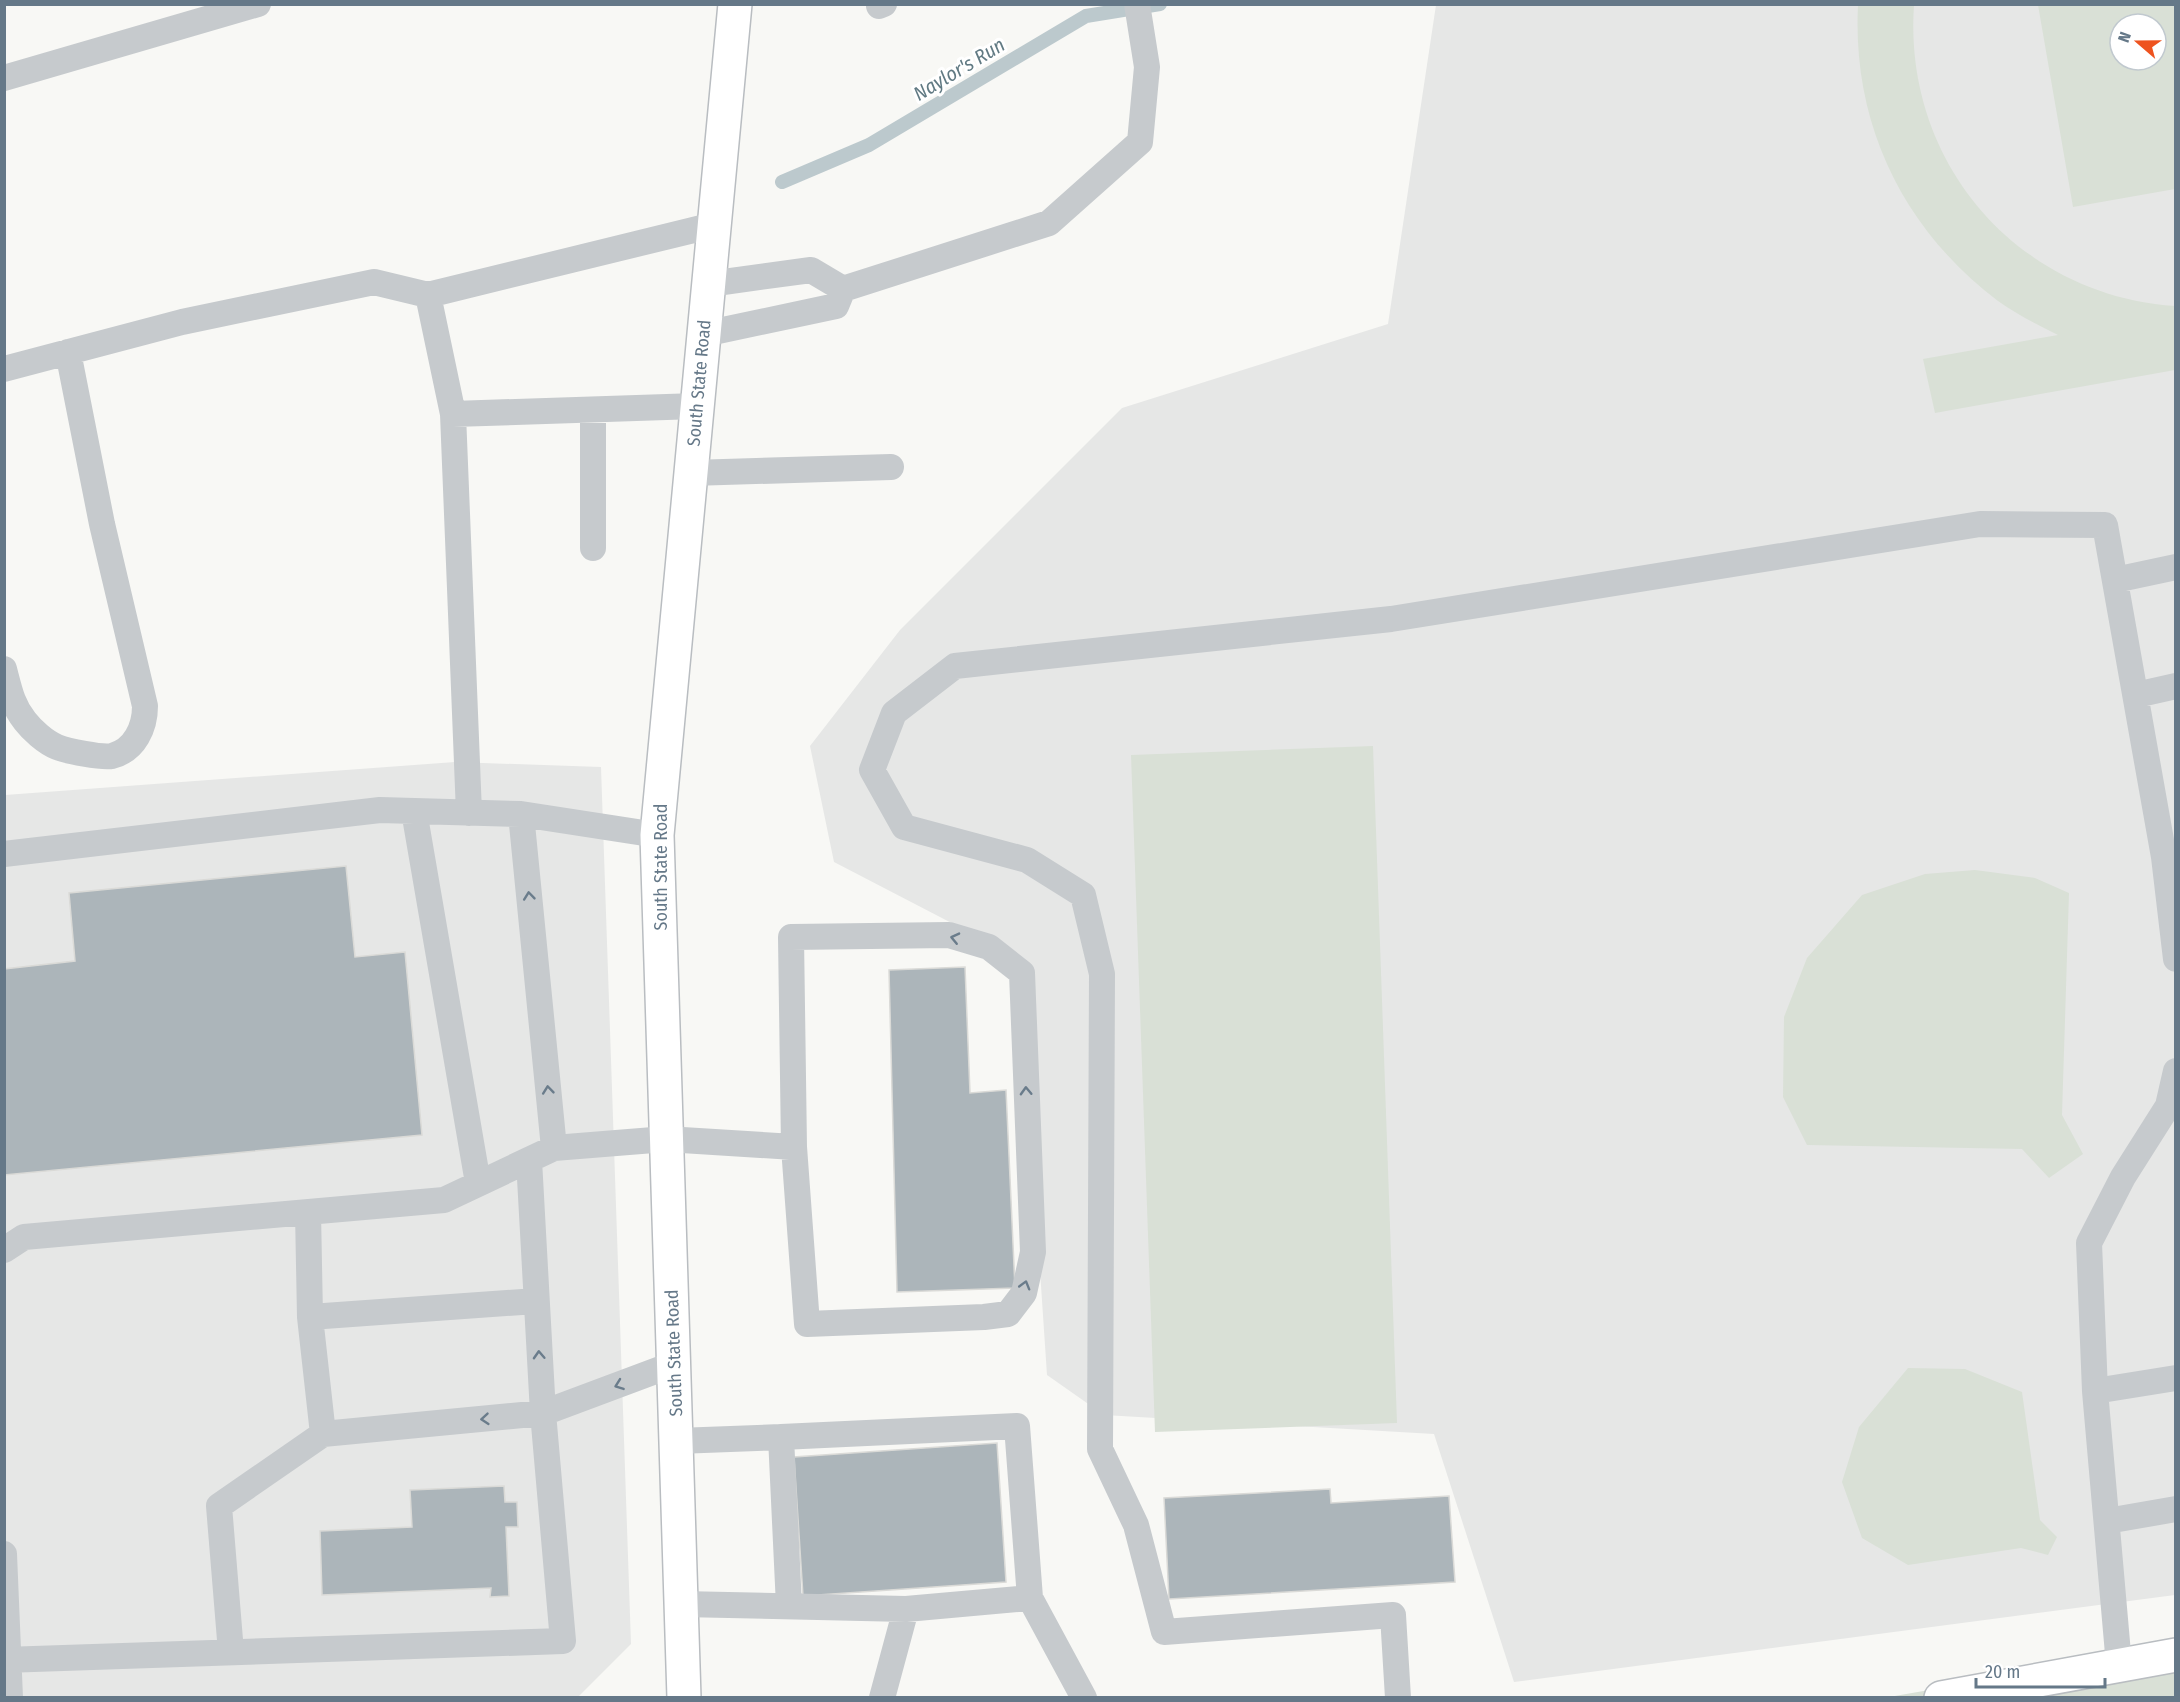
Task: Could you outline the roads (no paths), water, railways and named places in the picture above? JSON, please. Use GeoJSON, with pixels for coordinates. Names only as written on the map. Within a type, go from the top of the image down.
{"type":"FeatureCollection","features":[{"type":"Feature","properties":{"kind":"main road","name":"South State Road"},"geometry":{"type":"LineString","coordinates":[[684,1698],[657,835],[735,4]]}},
{"type":"Feature","properties":{"kind":"main road"},"geometry":{"type":"LineString","coordinates":[[1941,1698],[2175,1655]]}},
{"type":"Feature","properties":{"kind":"lane"},"geometry":{"type":"LineString","coordinates":[[4,78],[258,4]]}},
{"type":"Feature","properties":{"kind":"lane"},"geometry":{"type":"LineString","coordinates":[[709,285],[811,270],[843,288],[1049,223],[1140,142],[1147,67],[1137,4]]}},
{"type":"Feature","properties":{"kind":"lane"},"geometry":{"type":"LineString","coordinates":[[4,369],[182,322],[374,282],[428,295],[714,225]]}},
{"type":"Feature","properties":{"kind":"lane"},"geometry":{"type":"LineString","coordinates":[[704,334],[836,306],[843,288]]}},
{"type":"Feature","properties":{"kind":"lane"},"geometry":{"type":"LineString","coordinates":[[428,295],[453,414],[469,813]]}},
{"type":"Feature","properties":{"kind":"lane"},"geometry":{"type":"LineString","coordinates":[[4,669],[10,698],[24,720],[36,733],[57,747],[111,756],[126,749],[141,733],[145,719],[145,706],[102,524],[68,352]]}},
{"type":"Feature","properties":{"kind":"lane"},"geometry":{"type":"LineString","coordinates":[[453,414],[698,406]]}},
{"type":"Feature","properties":{"kind":"lane"},"geometry":{"type":"LineString","coordinates":[[593,410],[593,548]]}},
{"type":"Feature","properties":{"kind":"lane"},"geometry":{"type":"LineString","coordinates":[[691,473],[891,467]]}},
{"type":"Feature","properties":{"kind":"lane"},"geometry":{"type":"LineString","coordinates":[[1398,1698],[1393,1615],[1164,1632],[1136,1525],[1100,1449],[1102,974],[1083,896],[1027,860],[904,827],[872,770],[894,713],[956,666],[1391,620],[1980,524],[2105,525],[2136,695],[2165,807],[2164,857],[2174,929],[2175,959]]}},
{"type":"Feature","properties":{"kind":"lane"},"geometry":{"type":"LineString","coordinates":[[2115,580],[2175,567]]}},
{"type":"Feature","properties":{"kind":"lane"},"geometry":{"type":"LineString","coordinates":[[2136,695],[2175,686]]}},
{"type":"Feature","properties":{"kind":"lane"},"geometry":{"type":"LineString","coordinates":[[4,854],[380,810],[521,814],[657,835]]}},
{"type":"Feature","properties":{"kind":"lane"},"geometry":{"type":"LineString","coordinates":[[414,811],[478,1183]]}},
{"type":"Feature","properties":{"kind":"lane"},"geometry":{"type":"LineString","coordinates":[[521,814],[554,1148]]}},
{"type":"Feature","properties":{"kind":"lane"},"geometry":{"type":"LineString","coordinates":[[949,935],[989,947],[1022,972],[1033,1252],[1024,1293],[1008,1314],[984,1317],[807,1324],[794,1147],[791,937],[949,935]]}},
{"type":"Feature","properties":{"kind":"lane"},"geometry":{"type":"LineString","coordinates":[[2119,1665],[2095,1391],[2089,1243],[2123,1177],[2168,1106],[2175,1071]]}},
{"type":"Feature","properties":{"kind":"lane"},"geometry":{"type":"LineString","coordinates":[[4,1250],[24,1237],[444,1200],[554,1148],[666,1139],[794,1147]]}},
{"type":"Feature","properties":{"kind":"lane"},"geometry":{"type":"LineString","coordinates":[[6,1660],[563,1641],[543,1413],[529,1160]]}},
{"type":"Feature","properties":{"kind":"lane"},"geometry":{"type":"LineString","coordinates":[[309,1212],[310,1317],[323,1434]]}},
{"type":"Feature","properties":{"kind":"lane"},"geometry":{"type":"LineString","coordinates":[[310,1317],[536,1301]]}},
{"type":"Feature","properties":{"kind":"lane"},"geometry":{"type":"LineString","coordinates":[[231,1652],[219,1506],[323,1434],[543,1413],[674,1364]]}},
{"type":"Feature","properties":{"kind":"lane"},"geometry":{"type":"LineString","coordinates":[[2095,1391],[2175,1378]]}},
{"type":"Feature","properties":{"kind":"lane"},"geometry":{"type":"LineString","coordinates":[[676,1441],[1017,1426],[1030,1598],[1084,1698]]}},
{"type":"Feature","properties":{"kind":"lane"},"geometry":{"type":"LineString","coordinates":[[780,1437],[789,1606]]}},
{"type":"Feature","properties":{"kind":"lane"},"geometry":{"type":"LineString","coordinates":[[2107,1521],[2175,1509]]}},
{"type":"Feature","properties":{"kind":"lane"},"geometry":{"type":"LineString","coordinates":[[4,1554],[6,1660],[10,1698]]}},
{"type":"Feature","properties":{"kind":"lane"},"geometry":{"type":"LineString","coordinates":[[681,1604],[906,1609],[1030,1598]]}},
{"type":"Feature","properties":{"kind":"lane"},"geometry":{"type":"LineString","coordinates":[[882,1698],[906,1609]]}},
{"type":"Feature","properties":{"kind":"waterway","name":"Naylor's Run"},"geometry":{"type":"LineString","coordinates":[[782,182],[869,145],[1086,16],[1160,4]]}}]}
